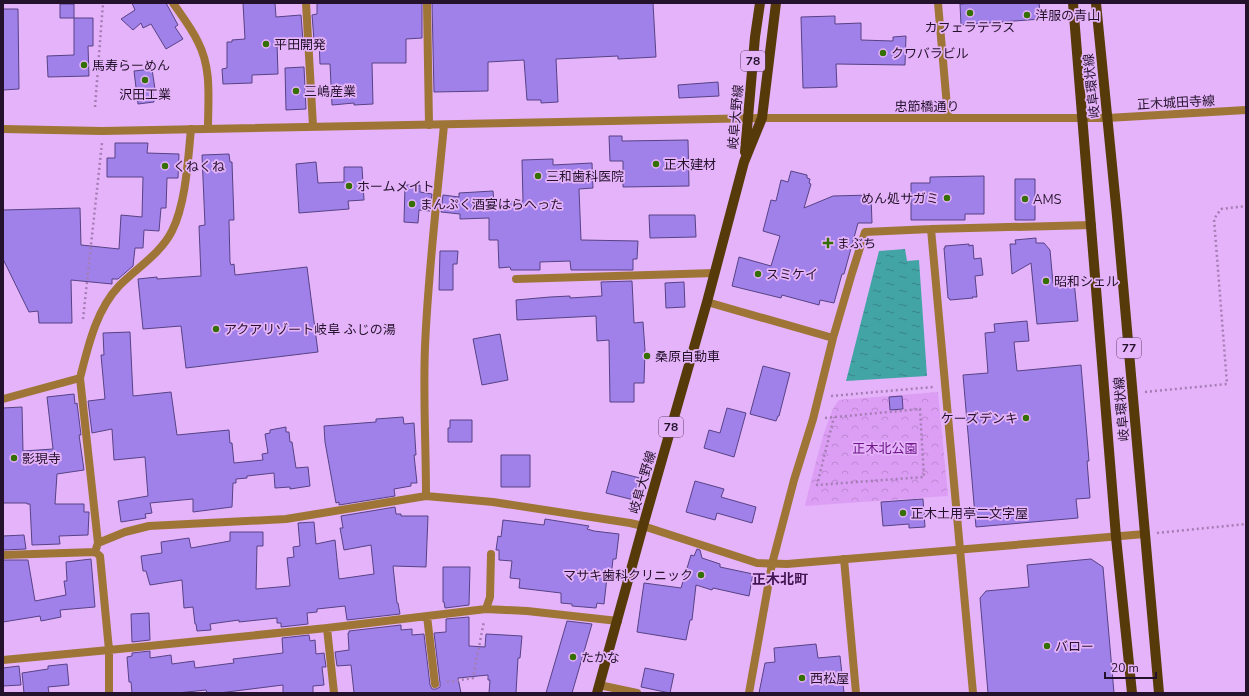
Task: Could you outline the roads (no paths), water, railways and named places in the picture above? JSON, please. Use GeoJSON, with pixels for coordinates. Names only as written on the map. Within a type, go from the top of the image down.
{"type":"FeatureCollection","features":[{"type":"Feature","properties":{"kind":"main road","name":"岐阜大野線"},"geometry":{"type":"LineString","coordinates":[[744,162],[760,3]]}},
{"type":"Feature","properties":{"kind":"main road","name":"岐阜大野線"},"geometry":{"type":"LineString","coordinates":[[598,689],[707,302],[744,162],[762,118],[776,3]]}},
{"type":"Feature","properties":{"kind":"main road","name":"岐阜環状線"},"geometry":{"type":"LineString","coordinates":[[1073,3],[1116,537],[1132,693]]}},
{"type":"Feature","properties":{"kind":"main road","name":"岐阜環状線"},"geometry":{"type":"LineString","coordinates":[[1096,3],[1133,393],[1159,693]]}},
{"type":"Feature","properties":{"kind":"street"},"geometry":{"type":"LineString","coordinates":[[174,3],[198,42],[205,58],[208,75],[208,128]]}},
{"type":"Feature","properties":{"kind":"street"},"geometry":{"type":"LineString","coordinates":[[306,3],[313,126]]}},
{"type":"Feature","properties":{"kind":"street"},"geometry":{"type":"LineString","coordinates":[[427,3],[429,125]]}},
{"type":"Feature","properties":{"kind":"street"},"geometry":{"type":"LineString","coordinates":[[938,3],[948,118]]}},
{"type":"Feature","properties":{"kind":"street","name":"正木城田寺線"},"geometry":{"type":"LineString","coordinates":[[1107,118],[1246,110]]}},
{"type":"Feature","properties":{"kind":"street","name":"忠節橋通り"},"geometry":{"type":"LineString","coordinates":[[3,129],[102,131],[762,118],[1107,118]]}},
{"type":"Feature","properties":{"kind":"street"},"geometry":{"type":"LineString","coordinates":[[426,496],[424,395],[426,332],[444,125]]}},
{"type":"Feature","properties":{"kind":"street"},"geometry":{"type":"LineString","coordinates":[[96,552],[98,543],[80,378],[99,316],[108,300],[118,287],[164,244],[172,230],[181,204],[188,157],[190,129]]}},
{"type":"Feature","properties":{"kind":"street"},"geometry":{"type":"LineString","coordinates":[[749,693],[772,564],[794,480],[813,419],[852,273],[865,232],[931,228],[1092,225]]}},
{"type":"Feature","properties":{"kind":"street"},"geometry":{"type":"LineString","coordinates":[[931,228],[972,693]]}},
{"type":"Feature","properties":{"kind":"street"},"geometry":{"type":"LineString","coordinates":[[516,279],[715,273]]}},
{"type":"Feature","properties":{"kind":"street"},"geometry":{"type":"LineString","coordinates":[[707,302],[834,338]]}},
{"type":"Feature","properties":{"kind":"street"},"geometry":{"type":"LineString","coordinates":[[3,399],[80,378]]}},
{"type":"Feature","properties":{"kind":"street"},"geometry":{"type":"LineString","coordinates":[[98,543],[125,532],[149,526],[286,518],[426,496],[493,502],[630,522],[757,563],[772,564],[1145,534]]}},
{"type":"Feature","properties":{"kind":"street"},"geometry":{"type":"LineString","coordinates":[[3,555],[96,552],[100,556],[109,650],[109,693]]}},
{"type":"Feature","properties":{"kind":"street"},"geometry":{"type":"LineString","coordinates":[[486,609],[490,597],[491,554]]}},
{"type":"Feature","properties":{"kind":"street"},"geometry":{"type":"LineString","coordinates":[[844,559],[856,693]]}},
{"type":"Feature","properties":{"kind":"street"},"geometry":{"type":"LineString","coordinates":[[3,660],[327,628],[486,609],[527,611],[618,621]]}},
{"type":"Feature","properties":{"kind":"street"},"geometry":{"type":"LineString","coordinates":[[427,616],[435,684]]}},
{"type":"Feature","properties":{"kind":"street"},"geometry":{"type":"LineString","coordinates":[[327,628],[334,693]]}},
{"type":"Feature","properties":{"kind":"street"},"geometry":{"type":"LineString","coordinates":[[598,689],[637,693]]}},
{"type":"Feature","properties":{"kind":"water"},"geometry":{"type":"Polygon","coordinates":[[[905,249],[907,261],[919,260],[927,376],[846,381],[879,251],[905,249]]]}},
{"type":"Feature","properties":{"kind":"place","name":"カフェラテラス"},"geometry":{"type":"Point","coordinates":[970,13]}},
{"type":"Feature","properties":{"kind":"place","name":"洋服の青山"},"geometry":{"type":"Point","coordinates":[1027,15]}},
{"type":"Feature","properties":{"kind":"place","name":"平田開発"},"geometry":{"type":"Point","coordinates":[266,44]}},
{"type":"Feature","properties":{"kind":"place","name":"クワバラビル"},"geometry":{"type":"Point","coordinates":[883,53]}},
{"type":"Feature","properties":{"kind":"place","name":"馬寿らーめん"},"geometry":{"type":"Point","coordinates":[84,65]}},
{"type":"Feature","properties":{"kind":"place","name":"沢田工業"},"geometry":{"type":"Point","coordinates":[145,80]}},
{"type":"Feature","properties":{"kind":"place","name":"三嶋産業"},"geometry":{"type":"Point","coordinates":[296,91]}},
{"type":"Feature","properties":{"kind":"place","name":"正木建材"},"geometry":{"type":"Point","coordinates":[656,164]}},
{"type":"Feature","properties":{"kind":"place","name":"くねくね"},"geometry":{"type":"Point","coordinates":[165,166]}},
{"type":"Feature","properties":{"kind":"place","name":"三和歯科医院"},"geometry":{"type":"Point","coordinates":[538,176]}},
{"type":"Feature","properties":{"kind":"place","name":"ホームメイト"},"geometry":{"type":"Point","coordinates":[349,186]}},
{"type":"Feature","properties":{"kind":"place","name":"めん処サガミ"},"geometry":{"type":"Point","coordinates":[947,198]}},
{"type":"Feature","properties":{"kind":"place","name":"AMS"},"geometry":{"type":"Point","coordinates":[1025,199]}},
{"type":"Feature","properties":{"kind":"place","name":"まんぷく酒宴はらへった"},"geometry":{"type":"Point","coordinates":[412,204]}},
{"type":"Feature","properties":{"kind":"place","name":"まぶち"},"geometry":{"type":"Point","coordinates":[828,243]}},
{"type":"Feature","properties":{"kind":"place","name":"スミケイ"},"geometry":{"type":"Point","coordinates":[758,274]}},
{"type":"Feature","properties":{"kind":"place","name":"昭和シェル"},"geometry":{"type":"Point","coordinates":[1046,281]}},
{"type":"Feature","properties":{"kind":"place","name":"アクアリゾート岐阜 ふじの湯"},"geometry":{"type":"Point","coordinates":[216,329]}},
{"type":"Feature","properties":{"kind":"place","name":"桑原自動車"},"geometry":{"type":"Point","coordinates":[647,356]}},
{"type":"Feature","properties":{"kind":"place","name":"ケーズデンキ"},"geometry":{"type":"Point","coordinates":[1026,418]}},
{"type":"Feature","properties":{"kind":"place","name":"影現寺"},"geometry":{"type":"Point","coordinates":[14,458]}},
{"type":"Feature","properties":{"kind":"place","name":"正木土用亭二文字屋"},"geometry":{"type":"Point","coordinates":[903,513]}},
{"type":"Feature","properties":{"kind":"place","name":"マサキ歯科クリニック"},"geometry":{"type":"Point","coordinates":[701,575]}},
{"type":"Feature","properties":{"kind":"place","name":"バロー"},"geometry":{"type":"Point","coordinates":[1047,646]}},
{"type":"Feature","properties":{"kind":"place","name":"たかな"},"geometry":{"type":"Point","coordinates":[573,657]}},
{"type":"Feature","properties":{"kind":"place","name":"西松屋"},"geometry":{"type":"Point","coordinates":[802,678]}},
{"type":"Feature","properties":{"kind":"district","name":"正木北町"},"geometry":{"type":"Point","coordinates":[780,579]}},
{"type":"Feature","properties":{"kind":"park label","name":"正木北公園"},"geometry":{"type":"Point","coordinates":[885,448]}}]}
